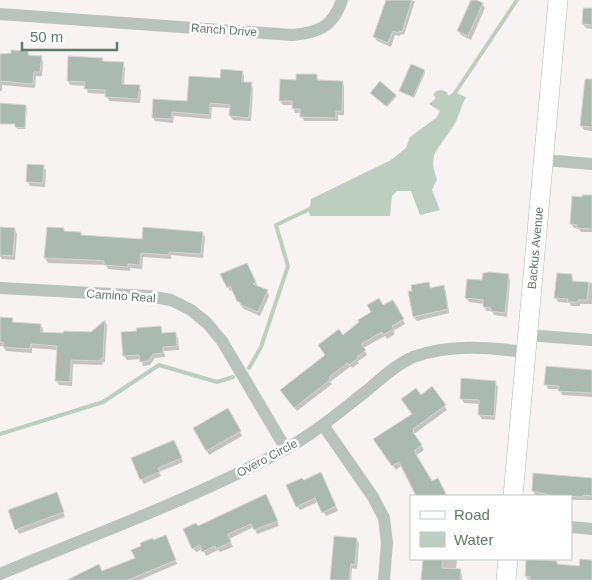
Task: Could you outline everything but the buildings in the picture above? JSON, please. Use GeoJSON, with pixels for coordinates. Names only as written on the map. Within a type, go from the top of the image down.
{"type":"FeatureCollection","features":[{"type":"Feature","properties":{"kind":"street","name":"Ranch Drive"},"geometry":{"type":"LineString","coordinates":[[0,14],[292,35],[311,33],[328,25],[338,12],[342,0]]}},
{"type":"Feature","properties":{"kind":"street","name":"Backus Avenue"},"geometry":{"type":"LineString","coordinates":[[513,495],[558,0]]}},
{"type":"Feature","properties":{"kind":"street"},"geometry":{"type":"LineString","coordinates":[[544,160],[592,164]]}},
{"type":"Feature","properties":{"kind":"street","name":"Camino Real"},"geometry":{"type":"LineString","coordinates":[[0,288],[148,296],[171,300],[191,310],[207,323],[222,341],[286,449]]}},
{"type":"Feature","properties":{"kind":"street","name":"Overo Circle"},"geometry":{"type":"LineString","coordinates":[[0,574],[221,482],[286,449],[323,425],[391,371],[412,358],[432,352],[472,347],[592,340]]}},
{"type":"Feature","properties":{"kind":"street"},"geometry":{"type":"LineString","coordinates":[[323,425],[373,497],[384,518],[387,543],[384,580]]}},
{"type":"Feature","properties":{"kind":"street"},"geometry":{"type":"LineString","coordinates":[[572,528],[592,529]]}},
{"type":"Feature","properties":{"kind":"street"},"geometry":{"type":"LineString","coordinates":[[506,580],[508,560]]}},
{"type":"Feature","properties":{"kind":"water"},"geometry":{"type":"Polygon","coordinates":[[[436,91],[447,92],[448,96],[454,92],[466,97],[455,123],[434,156],[433,162],[437,179],[432,190],[440,210],[420,215],[411,191],[397,191],[392,196],[390,216],[310,216],[311,199],[391,160],[406,148],[410,137],[436,118],[440,111],[429,104],[436,98],[433,95],[436,91]]]}},
{"type":"Feature","properties":{"kind":"waterway"},"geometry":{"type":"LineString","coordinates":[[453,96],[517,0]]}},
{"type":"Feature","properties":{"kind":"waterway"},"geometry":{"type":"LineString","coordinates":[[249,368],[261,347],[288,266],[276,225],[314,207]]}},
{"type":"Feature","properties":{"kind":"waterway"},"geometry":{"type":"LineString","coordinates":[[0,434],[103,402],[159,365],[217,382],[233,377]]}}]}
